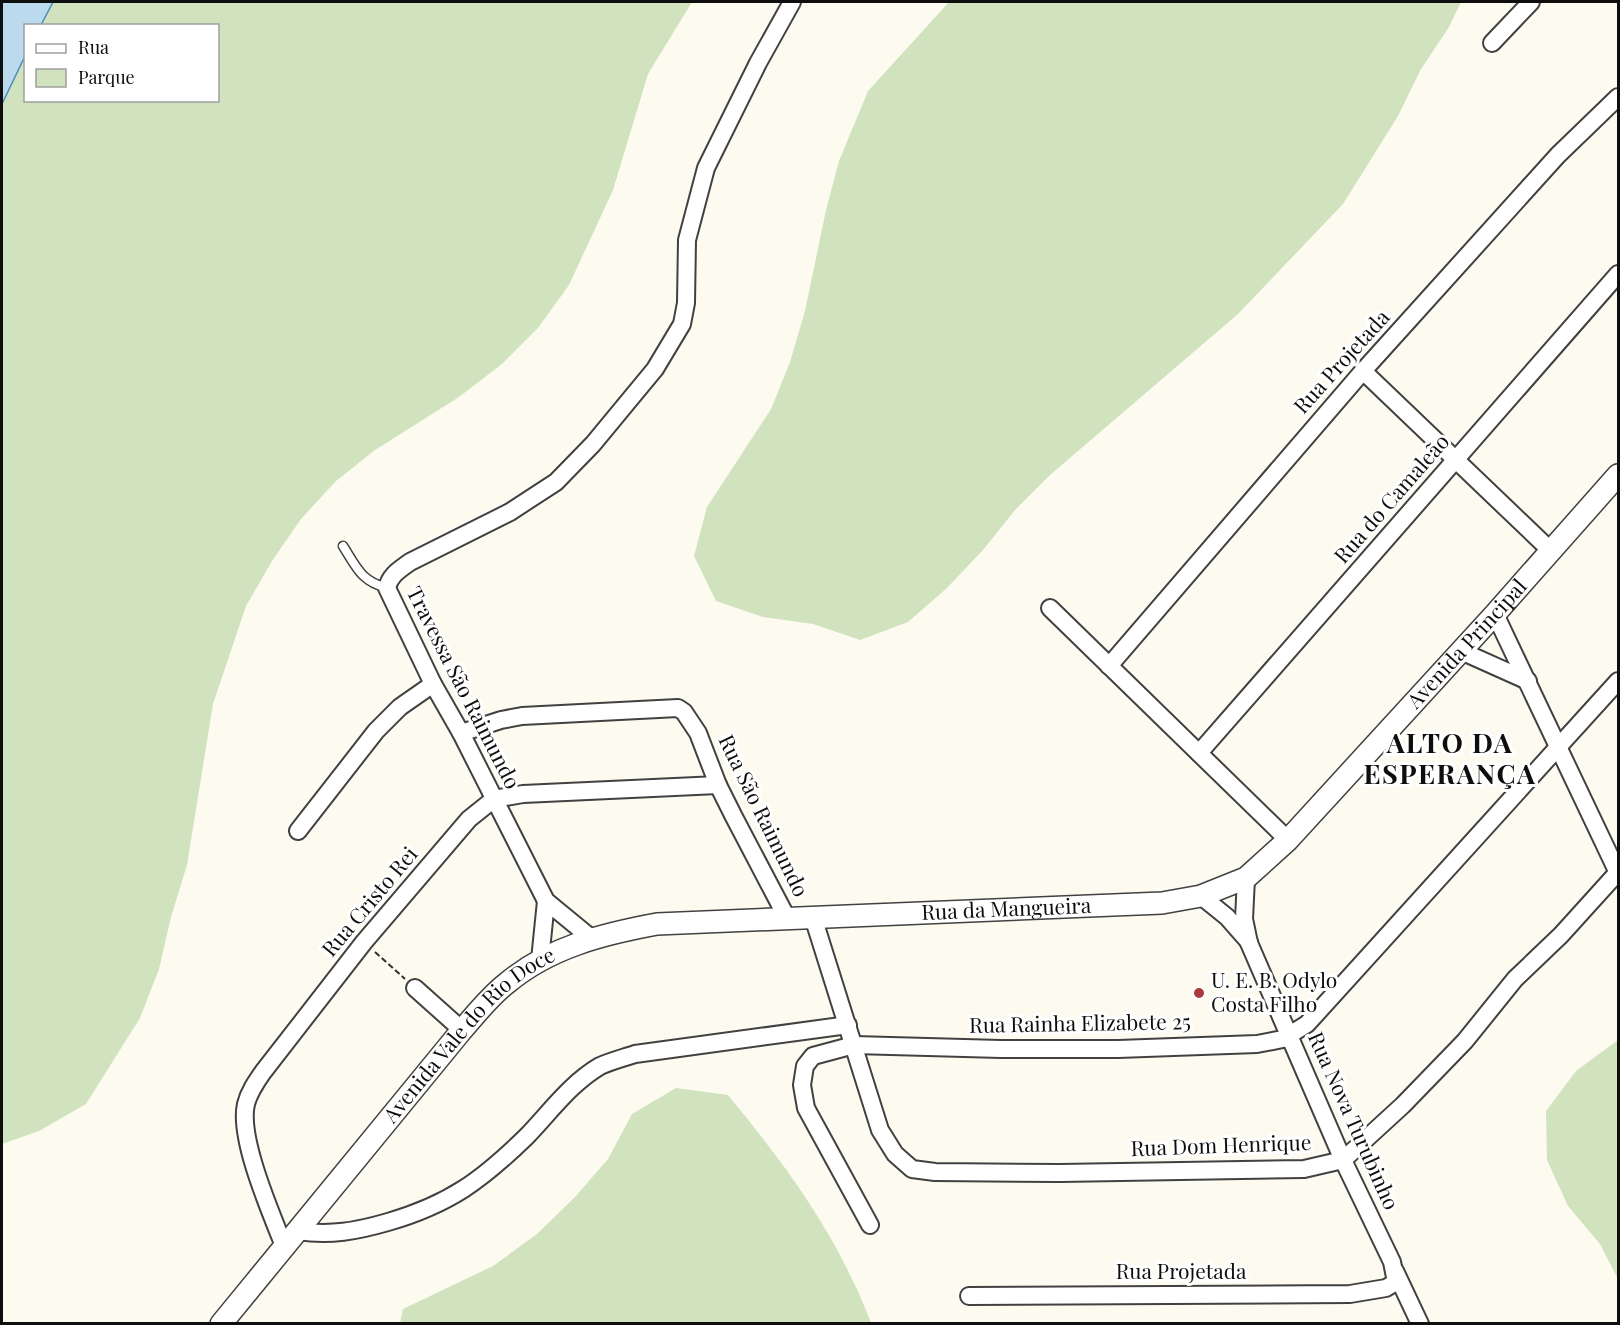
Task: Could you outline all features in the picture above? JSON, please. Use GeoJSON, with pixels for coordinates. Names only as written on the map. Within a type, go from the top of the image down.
{"type":"FeatureCollection","features":[{"type":"Feature","properties":{"kind":"street","name":"Travessa São Raimundo"},"geometry":{"type":"LineString","coordinates":[[591,938],[546,901],[461,733],[433,684],[387,588],[395,572],[410,562],[510,512],[556,482],[593,444],[656,369],[682,324],[686,303],[687,240],[705,168],[792,2]]}},
{"type":"Feature","properties":{"kind":"street"},"geometry":{"type":"LineString","coordinates":[[1492,43],[1531,2]]}},
{"type":"Feature","properties":{"kind":"street","name":"Rua Projetada"},"geometry":{"type":"LineString","coordinates":[[1109,666],[1363,371],[1558,155],[1618,98]]}},
{"type":"Feature","properties":{"kind":"street","name":"Rua do Camaleão"},"geometry":{"type":"LineString","coordinates":[[1199,753],[1618,274]]}},
{"type":"Feature","properties":{"kind":"street"},"geometry":{"type":"LineString","coordinates":[[1363,371],[1550,550]]}},
{"type":"Feature","properties":{"kind":"street","name":"Avenida Principal"},"geometry":{"type":"LineString","coordinates":[[1201,896],[1246,878],[1288,840],[1495,614],[1618,475]]}},
{"type":"Feature","properties":{"kind":"street"},"geometry":{"type":"LineString","coordinates":[[1050,608],[1288,840]]}},
{"type":"Feature","properties":{"kind":"street"},"geometry":{"type":"LineString","coordinates":[[1495,614],[1618,873]]}},
{"type":"Feature","properties":{"kind":"street"},"geometry":{"type":"LineString","coordinates":[[1461,651],[1528,681]]}},
{"type":"Feature","properties":{"kind":"street","name":"Rua Rainha Elizabete 25"},"geometry":{"type":"LineString","coordinates":[[854,1046],[1118,1049],[1257,1044],[1290,1036],[1307,1024],[1618,681]]}},
{"type":"Feature","properties":{"kind":"street"},"geometry":{"type":"LineString","coordinates":[[298,831],[376,731],[400,706],[433,684]]}},
{"type":"Feature","properties":{"kind":"street","name":"Rua São Raimundo"},"geometry":{"type":"LineString","coordinates":[[461,733],[522,716],[678,708],[684,712],[698,733],[718,785],[787,918]]}},
{"type":"Feature","properties":{"kind":"street","name":"Rua Cristo Rei"},"geometry":{"type":"LineString","coordinates":[[291,1238],[259,1180],[245,1128],[245,1107],[250,1092],[262,1072],[364,942],[469,819],[494,799],[523,794],[718,785]]}},
{"type":"Feature","properties":{"kind":"street","name":"Rua Dom Henrique"},"geometry":{"type":"LineString","coordinates":[[854,1046],[880,1130],[895,1154],[912,1169],[935,1172],[1060,1173],[1304,1169],[1343,1160],[1403,1105],[1465,1041],[1515,979],[1561,936],[1618,873]]}},
{"type":"Feature","properties":{"kind":"street","name":"Rua Nova Turubinho"},"geometry":{"type":"LineString","coordinates":[[1246,878],[1244,919],[1249,943],[1394,1278],[1420,1323]]}},
{"type":"Feature","properties":{"kind":"street","name":"Rua Nova Turubinho"},"geometry":{"type":"LineString","coordinates":[[1201,896],[1227,917],[1249,943]]}},
{"type":"Feature","properties":{"kind":"street","name":"Rua da Mangueira"},"geometry":{"type":"LineString","coordinates":[[813,917],[1162,903],[1201,896]]}},
{"type":"Feature","properties":{"kind":"street"},"geometry":{"type":"LineString","coordinates":[[540,960],[546,901]]}},
{"type":"Feature","properties":{"kind":"street"},"geometry":{"type":"LineString","coordinates":[[813,917],[854,1046],[813,1056],[805,1066],[802,1085],[806,1108],[870,1225]]}},
{"type":"Feature","properties":{"kind":"street","name":"Avenida Vale do Rio Doce"},"geometry":{"type":"LineString","coordinates":[[221,1323],[462,1030],[505,984],[540,960],[591,938],[657,924],[813,917]]}},
{"type":"Feature","properties":{"kind":"street"},"geometry":{"type":"LineString","coordinates":[[415,988],[462,1030]]}},
{"type":"Feature","properties":{"kind":"street"},"geometry":{"type":"LineString","coordinates":[[291,1238],[316,1233],[338,1234],[363,1230],[412,1215],[444,1202],[489,1171],[581,1079],[601,1066],[618,1059],[635,1054],[848,1025]]}},
{"type":"Feature","properties":{"kind":"street","name":"Rua Projetada"},"geometry":{"type":"LineString","coordinates":[[969,1296],[1350,1294],[1394,1278]]}},
{"type":"Feature","properties":{"kind":"lane"},"geometry":{"type":"LineString","coordinates":[[343,546],[362,576],[375,585],[387,588]]}},
{"type":"Feature","properties":{"kind":"path"},"geometry":{"type":"LineString","coordinates":[[364,942],[415,988]]}},
{"type":"Feature","properties":{"kind":"green space"},"geometry":{"type":"Polygon","coordinates":[[[53,2],[692,2],[648,74],[613,190],[569,285],[538,328],[502,364],[459,397],[375,450],[336,481],[301,519],[272,561],[246,606],[213,704],[187,865],[171,917],[159,969],[140,1018],[86,1104],[39,1131],[2,1144],[2,104],[24,58],[24,102],[219,102],[219,24],[42,24],[53,2]]]}},
{"type":"Feature","properties":{"kind":"green space"},"geometry":{"type":"Polygon","coordinates":[[[949,2],[1461,2],[1449,27],[1421,69],[1398,116],[1343,204],[1238,314],[1050,475],[1015,510],[983,550],[947,588],[908,622],[860,640],[813,624],[763,617],[716,601],[694,556],[707,507],[771,409],[790,362],[805,311],[826,210],[839,161],[868,91],[949,2]]]}},
{"type":"Feature","properties":{"kind":"green space"},"geometry":{"type":"Polygon","coordinates":[[[1618,1040],[1618,1279],[1600,1244],[1568,1206],[1547,1160],[1546,1111],[1576,1071],[1618,1040]]]}},
{"type":"Feature","properties":{"kind":"green space"},"geometry":{"type":"Polygon","coordinates":[[[676,1088],[728,1095],[811,1205],[857,1288],[871,1323],[400,1323],[403,1309],[493,1266],[537,1234],[575,1197],[608,1159],[632,1114],[676,1088]]]}},
{"type":"Feature","properties":{"kind":"water"},"geometry":{"type":"Polygon","coordinates":[[[2,2],[53,2],[42,24],[24,24],[24,58],[2,104],[2,2]]]}},
{"type":"Feature","properties":{"kind":"place","name":"U. E. B. Odylo Costa Filho"},"geometry":{"type":"Point","coordinates":[1199,993]}},
{"type":"Feature","properties":{"kind":"district","name":"ALTO DA ESPERANÇA"},"geometry":{"type":"Point","coordinates":[1450,760]}}]}
